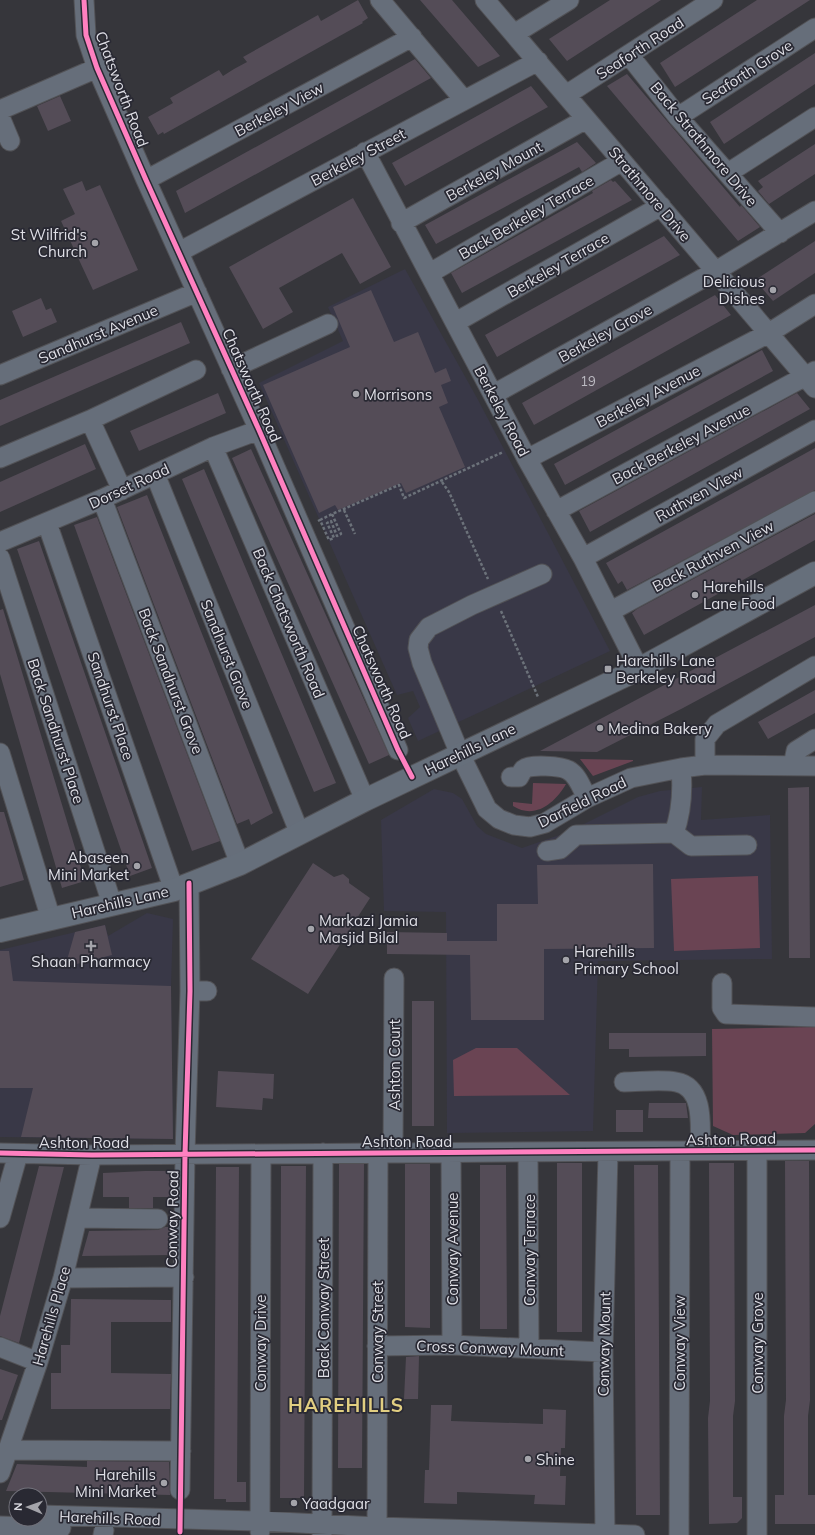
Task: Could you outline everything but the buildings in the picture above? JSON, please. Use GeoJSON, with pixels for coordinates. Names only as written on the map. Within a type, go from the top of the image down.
{"type":"FeatureCollection","features":[{"type":"Feature","properties":{"kind":"main road","name":"Harehills Lane"},"geometry":{"type":"LineString","coordinates":[[0,931],[182,886],[240,864],[365,800],[639,669],[815,572]]}},
{"type":"Feature","properties":{"kind":"street","name":"Chatsworth Road"},"geometry":{"type":"LineString","coordinates":[[84,0],[86,35],[97,68],[259,430],[398,750]]}},
{"type":"Feature","properties":{"kind":"street"},"geometry":{"type":"LineString","coordinates":[[380,0],[464,100]]}},
{"type":"Feature","properties":{"kind":"street","name":"Strathmore Drive"},"geometry":{"type":"LineString","coordinates":[[485,0],[769,333],[812,378]]}},
{"type":"Feature","properties":{"kind":"street"},"geometry":{"type":"LineString","coordinates":[[514,34],[569,0]]}},
{"type":"Feature","properties":{"kind":"street","name":"Seaforth Road"},"geometry":{"type":"LineString","coordinates":[[566,95],[714,0]]}},
{"type":"Feature","properties":{"kind":"street","name":"Seaforth Grove"},"geometry":{"type":"LineString","coordinates":[[678,117],[815,28]]}},
{"type":"Feature","properties":{"kind":"street","name":"Berkeley View"},"geometry":{"type":"LineString","coordinates":[[146,180],[412,37]]}},
{"type":"Feature","properties":{"kind":"street","name":"Back Strathmore Drive"},"geometry":{"type":"LineString","coordinates":[[629,55],[678,117],[780,233]]}},
{"type":"Feature","properties":{"kind":"street","name":"Berkeley Street"},"geometry":{"type":"LineString","coordinates":[[179,252],[538,61]]}},
{"type":"Feature","properties":{"kind":"street"},"geometry":{"type":"LineString","coordinates":[[0,110],[97,68]]}},
{"type":"Feature","properties":{"kind":"street"},"geometry":{"type":"LineString","coordinates":[[0,117],[10,141]]}},
{"type":"Feature","properties":{"kind":"street"},"geometry":{"type":"LineString","coordinates":[[728,173],[815,117]]}},
{"type":"Feature","properties":{"kind":"street","name":"Berkeley Mount"},"geometry":{"type":"LineString","coordinates":[[401,223],[586,119]]}},
{"type":"Feature","properties":{"kind":"street","name":"Berkeley Road"},"geometry":{"type":"LineString","coordinates":[[365,152],[401,223],[430,273],[494,394],[523,452],[583,558],[639,669]]}},
{"type":"Feature","properties":{"kind":"street","name":"Back Berkeley Terrace"},"geometry":{"type":"LineString","coordinates":[[430,273],[622,161]]}},
{"type":"Feature","properties":{"kind":"street","name":"Berkeley Terrace"},"geometry":{"type":"LineString","coordinates":[[456,322],[660,206]]}},
{"type":"Feature","properties":{"kind":"street","name":"Berkeley Grove"},"geometry":{"type":"LineString","coordinates":[[494,394],[716,271],[815,211]]}},
{"type":"Feature","properties":{"kind":"street","name":"Sandhurst Avenue"},"geometry":{"type":"LineString","coordinates":[[0,375],[196,292]]}},
{"type":"Feature","properties":{"kind":"street","name":"Berkeley Avenue"},"geometry":{"type":"LineString","coordinates":[[523,452],[769,333],[815,304]]}},
{"type":"Feature","properties":{"kind":"street"},"geometry":{"type":"LineString","coordinates":[[231,368],[328,324]]}},
{"type":"Feature","properties":{"kind":"street"},"geometry":{"type":"LineString","coordinates":[[0,458],[90,420],[196,370]]}},
{"type":"Feature","properties":{"kind":"street","name":"Back Berkeley Avenue"},"geometry":{"type":"LineString","coordinates":[[556,511],[812,378]]}},
{"type":"Feature","properties":{"kind":"street"},"geometry":{"type":"LineString","coordinates":[[90,420],[122,490]]}},
{"type":"Feature","properties":{"kind":"street","name":"Dorset Road"},"geometry":{"type":"LineString","coordinates":[[0,542],[102,499],[213,447],[259,430]]}},
{"type":"Feature","properties":{"kind":"street","name":"Ruthven View"},"geometry":{"type":"LineString","coordinates":[[583,558],[815,430]]}},
{"type":"Feature","properties":{"kind":"street","name":"Back Chatsworth Road"},"geometry":{"type":"LineString","coordinates":[[213,447],[365,800]]}},
{"type":"Feature","properties":{"kind":"street","name":"Sandhurst Grove"},"geometry":{"type":"LineString","coordinates":[[155,474],[300,834]]}},
{"type":"Feature","properties":{"kind":"street","name":"Back Sandhurst Grove"},"geometry":{"type":"LineString","coordinates":[[102,499],[240,864]]}},
{"type":"Feature","properties":{"kind":"street","name":"Back Ruthven View"},"geometry":{"type":"LineString","coordinates":[[611,611],[815,501]]}},
{"type":"Feature","properties":{"kind":"street","name":"Sandhurst Place"},"geometry":{"type":"LineString","coordinates":[[47,523],[182,886]]}},
{"type":"Feature","properties":{"kind":"street","name":"Back Sandhurst Place"},"geometry":{"type":"LineString","coordinates":[[0,558],[112,904]]}},
{"type":"Feature","properties":{"kind":"street","name":"Darfield Road"},"geometry":{"type":"LineString","coordinates":[[542,574],[472,605],[429,627],[419,640],[419,656],[460,754],[487,809],[499,819],[514,825],[530,827],[545,823],[588,798],[631,778],[681,768],[705,765],[815,766]]}},
{"type":"Feature","properties":{"kind":"street"},"geometry":{"type":"LineString","coordinates":[[705,765],[706,739],[717,724],[815,666]]}},
{"type":"Feature","properties":{"kind":"street"},"geometry":{"type":"LineString","coordinates":[[793,766],[796,751],[815,739]]}},
{"type":"Feature","properties":{"kind":"street"},"geometry":{"type":"LineString","coordinates":[[0,753],[51,919]]}},
{"type":"Feature","properties":{"kind":"street"},"geometry":{"type":"LineString","coordinates":[[511,777],[519,777],[524,769],[531,766],[556,767],[568,770],[577,778],[588,798]]}},
{"type":"Feature","properties":{"kind":"street"},"geometry":{"type":"LineString","coordinates":[[674,833],[679,818],[683,793],[681,768]]}},
{"type":"Feature","properties":{"kind":"street"},"geometry":{"type":"LineString","coordinates":[[547,851],[560,849],[576,835],[674,833],[691,846],[747,845]]}},
{"type":"Feature","properties":{"kind":"street","name":"Conway Road"},"geometry":{"type":"LineString","coordinates":[[180,1490],[186,1154],[199,991],[182,886]]}},
{"type":"Feature","properties":{"kind":"street","name":"Ashton Court"},"geometry":{"type":"LineString","coordinates":[[386,1153],[394,978]]}},
{"type":"Feature","properties":{"kind":"street"},"geometry":{"type":"LineString","coordinates":[[722,983],[722,1008],[726,1014],[815,1017]]}},
{"type":"Feature","properties":{"kind":"street"},"geometry":{"type":"LineString","coordinates":[[624,1082],[677,1082],[692,1090],[698,1102],[700,1120],[700,1151]]}},
{"type":"Feature","properties":{"kind":"street","name":"Conway Grove"},"geometry":{"type":"LineString","coordinates":[[757,1150],[757,1527]]}},
{"type":"Feature","properties":{"kind":"street","name":"Ashton Road"},"geometry":{"type":"LineString","coordinates":[[9,1153],[92,1155],[608,1153],[815,1150]]}},
{"type":"Feature","properties":{"kind":"street","name":"Conway View"},"geometry":{"type":"LineString","coordinates":[[679,1535],[680,1152]]}},
{"type":"Feature","properties":{"kind":"street"},"geometry":{"type":"LineString","coordinates":[[1,1212],[9,1153]]}},
{"type":"Feature","properties":{"kind":"street","name":"Back Conway Street"},"geometry":{"type":"LineString","coordinates":[[322,1529],[323,1153]]}},
{"type":"Feature","properties":{"kind":"street","name":"Conway Street"},"geometry":{"type":"LineString","coordinates":[[377,1531],[377,1346],[386,1153]]}},
{"type":"Feature","properties":{"kind":"street","name":"Conway Avenue"},"geometry":{"type":"LineString","coordinates":[[451,1153],[452,1345]]}},
{"type":"Feature","properties":{"kind":"street","name":"Conway Terrace"},"geometry":{"type":"LineString","coordinates":[[528,1153],[529,1348]]}},
{"type":"Feature","properties":{"kind":"street","name":"Conway Mount"},"geometry":{"type":"LineString","coordinates":[[605,1534],[603,1352],[608,1153]]}},
{"type":"Feature","properties":{"kind":"street","name":"Conway Drive"},"geometry":{"type":"LineString","coordinates":[[260,1526],[261,1154]]}},
{"type":"Feature","properties":{"kind":"street","name":"Harehills Place"},"geometry":{"type":"LineString","coordinates":[[0,1473],[38,1362],[63,1278],[92,1155]]}},
{"type":"Feature","properties":{"kind":"street"},"geometry":{"type":"LineString","coordinates":[[77,1218],[158,1219]]}},
{"type":"Feature","properties":{"kind":"street"},"geometry":{"type":"LineString","coordinates":[[63,1278],[184,1277]]}},
{"type":"Feature","properties":{"kind":"street","name":"Cross Conway Mount"},"geometry":{"type":"LineString","coordinates":[[377,1346],[452,1345],[603,1352]]}},
{"type":"Feature","properties":{"kind":"street"},"geometry":{"type":"LineString","coordinates":[[0,1347],[38,1362]]}},
{"type":"Feature","properties":{"kind":"street"},"geometry":{"type":"LineString","coordinates":[[8,1450],[181,1451]]}},
{"type":"Feature","properties":{"kind":"street","name":"Harehills Road"},"geometry":{"type":"LineString","coordinates":[[48,1526],[260,1526],[377,1531],[635,1535]]}},
{"type":"Feature","properties":{"kind":"street","name":"Harehills Road"},"geometry":{"type":"LineString","coordinates":[[46,1527],[104,1532],[168,1533],[260,1526]]}},
{"type":"Feature","properties":{"kind":"street","name":"Harehills Road"},"geometry":{"type":"LineString","coordinates":[[322,1529],[348,1535]]}},
{"type":"Feature","properties":{"kind":"path"},"geometry":{"type":"LineString","coordinates":[[302,528],[399,485],[404,498],[467,470],[523,452]]}},
{"type":"Feature","properties":{"kind":"path"},"geometry":{"type":"LineString","coordinates":[[344,510],[355,534]]}},
{"type":"Feature","properties":{"kind":"path"},"geometry":{"type":"LineString","coordinates":[[320,520],[329,540],[334,538],[327,523],[331,521],[337,536],[341,534],[332,514]]}},
{"type":"Feature","properties":{"kind":"shaded area"},"geometry":{"type":"Polygon","coordinates":[[[405,269],[477,398],[610,651],[418,741],[408,718],[420,707],[413,691],[397,695],[259,383],[343,341],[328,307],[405,269]]]}},
{"type":"Feature","properties":{"kind":"shaded area"},"geometry":{"type":"Polygon","coordinates":[[[580,759],[633,760],[633,761],[593,776],[580,759]]]}},
{"type":"Feature","properties":{"kind":"shaded area"},"geometry":{"type":"Polygon","coordinates":[[[533,783],[566,784],[550,803],[537,810],[521,810],[513,806],[513,802],[532,804],[533,783]]]}},
{"type":"Feature","properties":{"kind":"shaded area","name":"Harehills Primary School"},"geometry":{"type":"Polygon","coordinates":[[[702,787],[701,820],[770,815],[772,959],[598,961],[593,1131],[447,1133],[446,912],[384,911],[381,820],[434,789],[453,793],[462,799],[477,826],[486,834],[522,848],[568,832],[638,797],[660,791],[702,787]]]}},
{"type":"Feature","properties":{"kind":"shaded area"},"geometry":{"type":"Polygon","coordinates":[[[758,876],[760,948],[674,951],[671,879],[758,876]]]}},
{"type":"Feature","properties":{"kind":"shaded area"},"geometry":{"type":"Polygon","coordinates":[[[147,913],[173,919],[171,986],[173,1139],[0,1137],[0,950],[105,925],[108,936],[147,913]]]}},
{"type":"Feature","properties":{"kind":"shaded area"},"geometry":{"type":"Polygon","coordinates":[[[815,1027],[815,1124],[805,1133],[733,1135],[713,1126],[712,1029],[815,1027]]]}},
{"type":"Feature","properties":{"kind":"shaded area"},"geometry":{"type":"Polygon","coordinates":[[[476,1048],[517,1048],[570,1095],[454,1096],[453,1060],[476,1048]]]}},
{"type":"Feature","properties":{"kind":"cycle path"},"geometry":{"type":"LineString","coordinates":[[84,0],[86,35],[97,68],[259,430],[398,750],[412,777]]}},
{"type":"Feature","properties":{"kind":"cycle path"},"geometry":{"type":"LineString","coordinates":[[180,1532],[185,1154],[190,991],[189,883]]}},
{"type":"Feature","properties":{"kind":"cycle path"},"geometry":{"type":"LineString","coordinates":[[0,1153],[92,1155],[815,1150]]}},
{"type":"Feature","properties":{"kind":"place","name":"St Wilfrid's Church"},"geometry":{"type":"Point","coordinates":[95,243]}},
{"type":"Feature","properties":{"kind":"place","name":"Delicious Dishes"},"geometry":{"type":"Point","coordinates":[773,290]}},
{"type":"Feature","properties":{"kind":"place","name":"Morrisons"},"geometry":{"type":"Point","coordinates":[356,394]}},
{"type":"Feature","properties":{"kind":"place","name":"Harehills Lane Food"},"geometry":{"type":"Point","coordinates":[695,595]}},
{"type":"Feature","properties":{"kind":"place","name":"Harehills Lane Berkeley Road"},"geometry":{"type":"Point","coordinates":[608,669]}},
{"type":"Feature","properties":{"kind":"place","name":"Medina Bakery"},"geometry":{"type":"Point","coordinates":[600,728]}},
{"type":"Feature","properties":{"kind":"place","name":"Abaseen Mini Market"},"geometry":{"type":"Point","coordinates":[137,866]}},
{"type":"Feature","properties":{"kind":"place","name":"Markazi Jamia Masjid Bilal"},"geometry":{"type":"Point","coordinates":[311,929]}},
{"type":"Feature","properties":{"kind":"place","name":"Shaan Pharmacy"},"geometry":{"type":"Point","coordinates":[91,946]}},
{"type":"Feature","properties":{"kind":"place","name":"Harehills Primary School"},"geometry":{"type":"Point","coordinates":[566,960]}},
{"type":"Feature","properties":{"kind":"place","name":"Shine"},"geometry":{"type":"Point","coordinates":[528,1459]}},
{"type":"Feature","properties":{"kind":"place","name":"Harehills Mini Market"},"geometry":{"type":"Point","coordinates":[164,1483]}},
{"type":"Feature","properties":{"kind":"place","name":"Yaadgaar"},"geometry":{"type":"Point","coordinates":[294,1503]}},
{"type":"Feature","properties":{"kind":"district","name":"HAREHILLS"},"geometry":{"type":"Point","coordinates":[346,1405]}}]}
